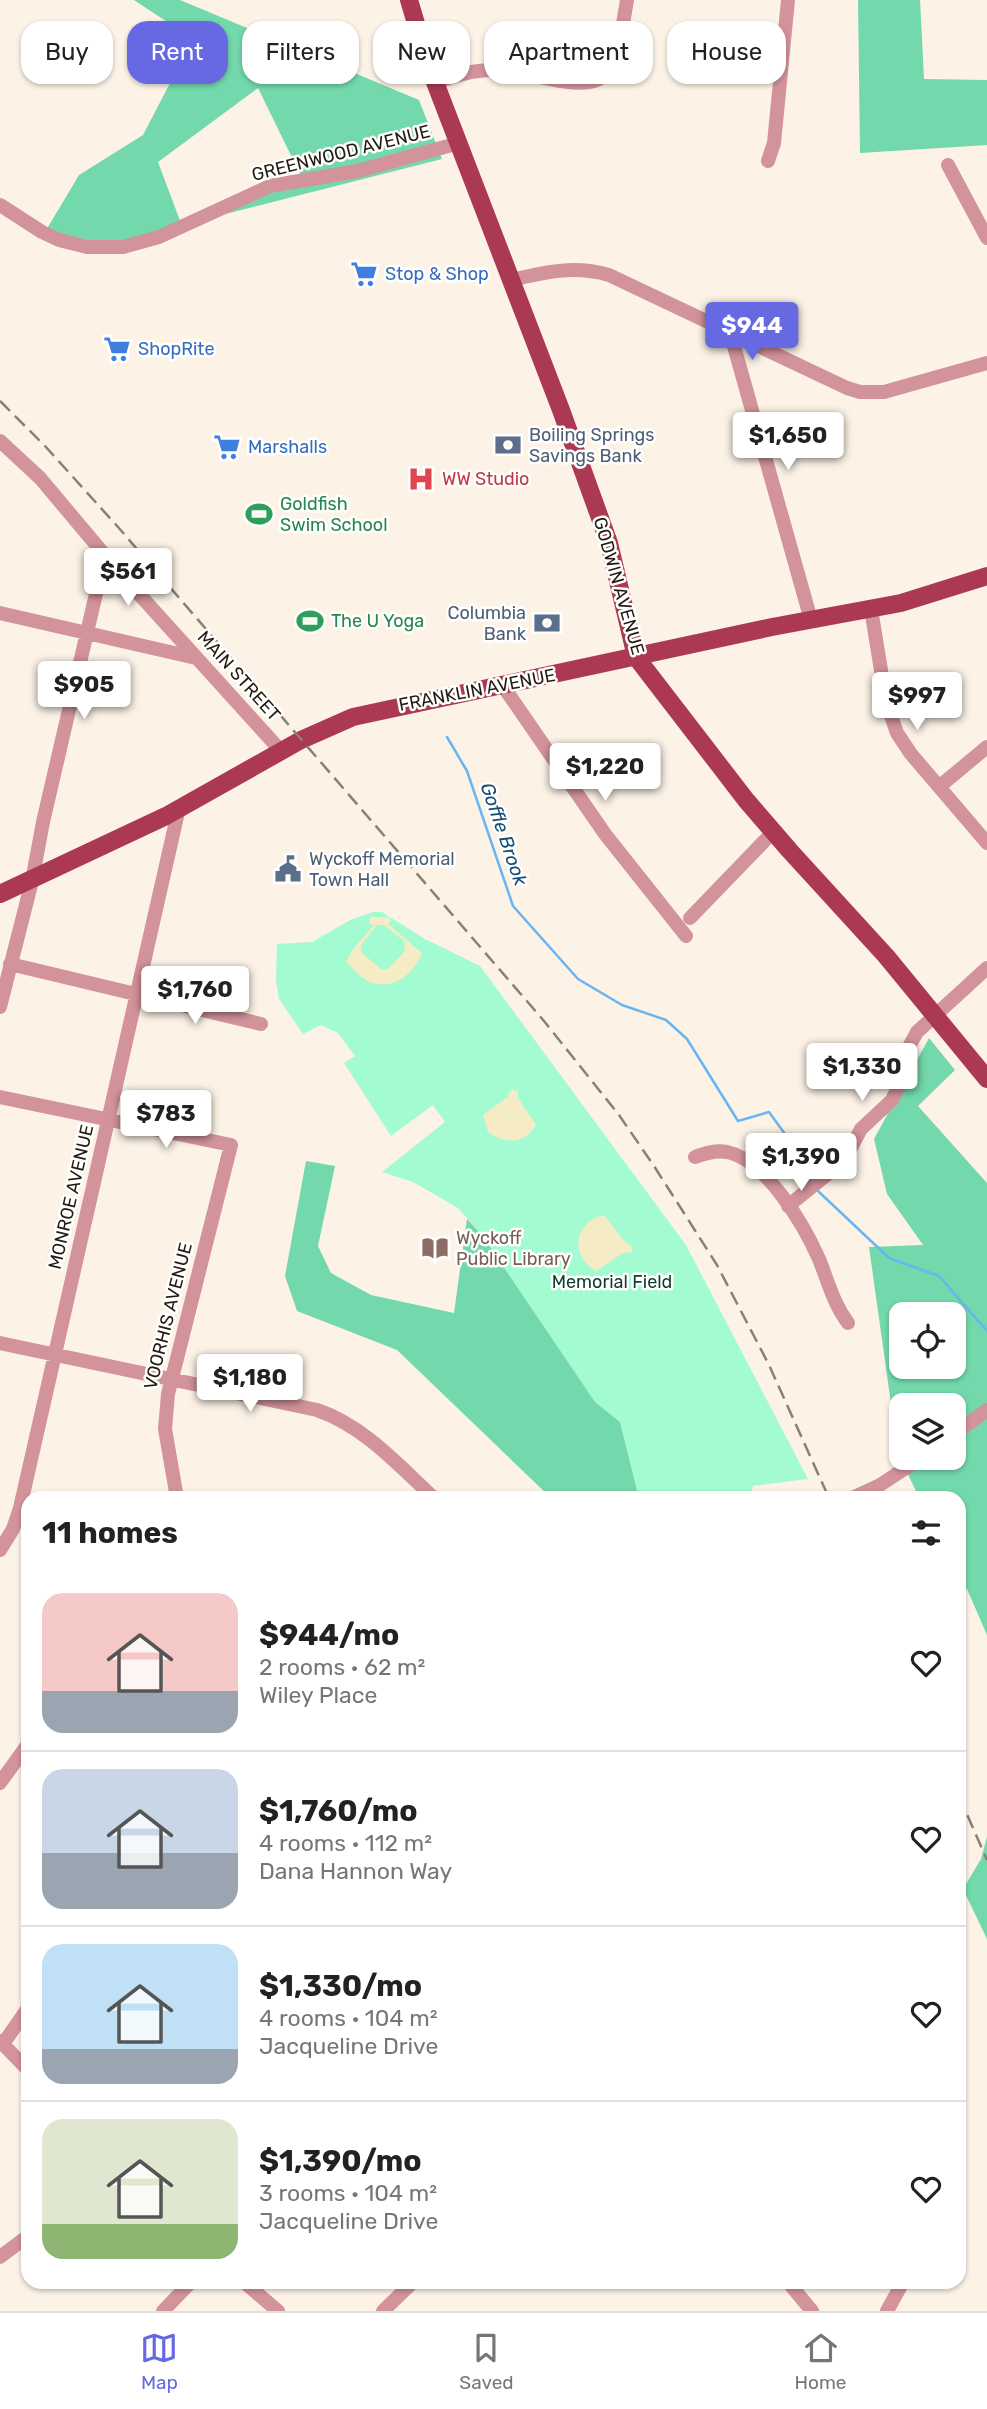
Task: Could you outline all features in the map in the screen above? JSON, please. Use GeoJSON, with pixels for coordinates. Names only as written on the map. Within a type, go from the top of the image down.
{"type":"FeatureCollection","features":[{"type":"Feature","properties":{"kind":"main road","name":"GODWIN AVENUE"},"geometry":{"type":"LineString","coordinates":[[409,0],[416,21]]}},
{"type":"Feature","properties":{"kind":"main road","name":"GODWIN AVENUE"},"geometry":{"type":"LineString","coordinates":[[435,84],[609,543],[636,657],[773,832],[882,950],[987,1079]]}},
{"type":"Feature","properties":{"kind":"main road","name":"FRANKLIN AVENUE"},"geometry":{"type":"LineString","coordinates":[[0,894],[32,881],[179,808],[321,729],[353,717],[871,609],[931,595],[987,576]]}},
{"type":"Feature","properties":{"kind":"street"},"geometry":{"type":"LineString","coordinates":[[470,73],[491,70],[579,82],[598,80],[613,68],[617,60],[627,0]]}},
{"type":"Feature","properties":{"kind":"street"},"geometry":{"type":"LineString","coordinates":[[768,161],[774,143],[788,0]]}},
{"type":"Feature","properties":{"kind":"street","name":"GREENWOOD AVENUE"},"geometry":{"type":"LineString","coordinates":[[0,205],[59,240],[87,247],[123,247],[159,237],[270,186],[288,181],[358,172],[459,143]]}},
{"type":"Feature","properties":{"kind":"street"},"geometry":{"type":"LineString","coordinates":[[948,165],[987,238]]}},
{"type":"Feature","properties":{"kind":"street"},"geometry":{"type":"LineString","coordinates":[[511,280],[566,268],[609,275],[860,392],[884,392],[987,363]]}},
{"type":"Feature","properties":{"kind":"street"},"geometry":{"type":"LineString","coordinates":[[730,332],[811,620]]}},
{"type":"Feature","properties":{"kind":"street","name":"MAIN STREET"},"geometry":{"type":"LineString","coordinates":[[0,441],[40,478],[105,555],[281,751]]}},
{"type":"Feature","properties":{"kind":"street"},"geometry":{"type":"LineString","coordinates":[[0,1007],[32,881],[43,822],[105,555]]}},
{"type":"Feature","properties":{"kind":"street"},"geometry":{"type":"LineString","coordinates":[[871,609],[886,701],[897,733],[911,754],[987,843]]}},
{"type":"Feature","properties":{"kind":"street"},"geometry":{"type":"LineString","coordinates":[[0,613],[196,658]]}},
{"type":"Feature","properties":{"kind":"street"},"geometry":{"type":"LineString","coordinates":[[503,686],[605,834],[686,936]]}},
{"type":"Feature","properties":{"kind":"street"},"geometry":{"type":"LineString","coordinates":[[940,786],[987,747]]}},
{"type":"Feature","properties":{"kind":"street","name":"MONROE AVENUE"},"geometry":{"type":"LineString","coordinates":[[24,1491],[179,808]]}},
{"type":"Feature","properties":{"kind":"street"},"geometry":{"type":"LineString","coordinates":[[690,918],[773,832]]}},
{"type":"Feature","properties":{"kind":"street"},"geometry":{"type":"LineString","coordinates":[[10,964],[261,1024]]}},
{"type":"Feature","properties":{"kind":"street"},"geometry":{"type":"LineString","coordinates":[[788,1206],[846,1157],[861,1129],[892,1100],[901,1083],[901,1068],[916,1032],[987,968]]}},
{"type":"Feature","properties":{"kind":"street"},"geometry":{"type":"LineString","coordinates":[[0,1097],[108,1120]]}},
{"type":"Feature","properties":{"kind":"street","name":"VOORHIS AVENUE"},"geometry":{"type":"LineString","coordinates":[[108,1120],[231,1145],[167,1403],[165,1429],[176,1491]]}},
{"type":"Feature","properties":{"kind":"street"},"geometry":{"type":"LineString","coordinates":[[695,1157],[720,1151],[739,1157],[767,1179],[807,1235],[833,1300],[848,1322]]}},
{"type":"Feature","properties":{"kind":"street"},"geometry":{"type":"LineString","coordinates":[[0,1343],[333,1415],[369,1438],[426,1491]]}},
{"type":"Feature","properties":{"kind":"street"},"geometry":{"type":"LineString","coordinates":[[966,1425],[987,1410]]}},
{"type":"Feature","properties":{"kind":"street"},"geometry":{"type":"LineString","coordinates":[[867,1491],[903,1470]]}},
{"type":"Feature","properties":{"kind":"street","name":"MONROE AVENUE"},"geometry":{"type":"LineString","coordinates":[[0,1550],[13,1529],[21,1504]]}},
{"type":"Feature","properties":{"kind":"street"},"geometry":{"type":"LineString","coordinates":[[0,1783],[21,1754]]}},
{"type":"Feature","properties":{"kind":"street"},"geometry":{"type":"LineString","coordinates":[[21,2017],[2,2043],[21,2063]]}},
{"type":"Feature","properties":{"kind":"street"},"geometry":{"type":"LineString","coordinates":[[0,2256],[21,2241]]}},
{"type":"Feature","properties":{"kind":"street"},"geometry":{"type":"LineString","coordinates":[[163,2311],[184,2289]]}},
{"type":"Feature","properties":{"kind":"street"},"geometry":{"type":"LineString","coordinates":[[252,2289],[278,2311]]}},
{"type":"Feature","properties":{"kind":"street"},"geometry":{"type":"LineString","coordinates":[[383,2311],[406,2289]]}},
{"type":"Feature","properties":{"kind":"street"},"geometry":{"type":"LineString","coordinates":[[794,2289],[812,2311]]}},
{"type":"Feature","properties":{"kind":"street"},"geometry":{"type":"LineString","coordinates":[[887,2311],[899,2289]]}},
{"type":"Feature","properties":{"kind":"green space"},"geometry":{"type":"Polygon","coordinates":[[[134,0],[180,0],[242,26],[242,84],[359,84],[359,75],[373,81],[373,84],[381,84],[419,100],[442,159],[194,222],[302,178],[258,88],[158,162],[182,226],[97,247],[45,232],[79,175],[143,135],[170,84],[228,84],[228,21],[166,21],[134,0]]]}},
{"type":"Feature","properties":{"kind":"green space"},"geometry":{"type":"Polygon","coordinates":[[[858,0],[920,0],[924,79],[987,80],[987,145],[860,153],[858,0]]]}},
{"type":"Feature","properties":{"kind":"green space","name":"Memorial Field"},"geometry":{"type":"Polygon","coordinates":[[[382,912],[425,939],[480,966],[686,1245],[808,1479],[753,1486],[752,1491],[637,1491],[620,1422],[595,1402],[482,1235],[458,1208],[413,1182],[382,1172],[445,1122],[433,1105],[391,1136],[344,1063],[355,1056],[338,1033],[321,1025],[303,1034],[279,999],[276,981],[277,944],[312,942],[352,919],[382,912]]]}},
{"type":"Feature","properties":{"kind":"green space"},"geometry":{"type":"Polygon","coordinates":[[[929,1038],[955,1070],[918,1106],[987,1183],[987,1635],[966,1588],[966,1491],[916,1491],[906,1470],[966,1470],[966,1393],[889,1393],[869,1247],[923,1245],[887,1194],[874,1139],[929,1038]]]}},
{"type":"Feature","properties":{"kind":"green space"},"geometry":{"type":"Polygon","coordinates":[[[306,1161],[335,1166],[318,1246],[331,1273],[371,1295],[454,1313],[467,1219],[482,1235],[595,1402],[620,1422],[637,1491],[544,1491],[397,1350],[297,1311],[285,1276],[306,1161]]]}},
{"type":"Feature","properties":{"kind":"green space"},"geometry":{"type":"Polygon","coordinates":[[[987,1837],[987,1939],[966,1895],[966,1884],[981,1859],[987,1837]]]}},
{"type":"Feature","properties":{"kind":"sand"},"geometry":{"type":"Polygon","coordinates":[[[370,917],[390,917],[391,922],[387,923],[422,953],[413,968],[393,983],[377,984],[368,981],[346,962],[353,949],[374,925],[369,924],[370,917]],[[377,925],[361,945],[362,953],[381,969],[388,969],[404,952],[405,942],[384,925],[377,925]]]}},
{"type":"Feature","properties":{"kind":"sand"},"geometry":{"type":"Polygon","coordinates":[[[512,1089],[518,1091],[518,1098],[536,1125],[520,1139],[501,1139],[488,1132],[483,1115],[509,1096],[512,1089]]]}},
{"type":"Feature","properties":{"kind":"sand"},"geometry":{"type":"Polygon","coordinates":[[[604,1215],[625,1242],[633,1247],[632,1252],[623,1253],[596,1271],[587,1265],[582,1257],[579,1240],[586,1225],[604,1215]]]}},
{"type":"Feature","properties":{"kind":"waterway","name":"Goffle Brook"},"geometry":{"type":"LineString","coordinates":[[447,737],[467,771],[513,906],[578,979],[622,1005],[666,1020],[687,1039],[738,1121],[769,1112],[790,1141],[803,1172],[811,1183]]}},
{"type":"Feature","properties":{"kind":"waterway","name":"Goffle Brook"},"geometry":{"type":"LineString","coordinates":[[818,1191],[889,1258],[939,1276],[987,1331]]}},
{"type":"Feature","properties":{"kind":"railway"},"geometry":{"type":"LineString","coordinates":[[0,401],[118,527],[544,1021],[619,1115],[717,1265],[769,1365],[826,1491]]}},
{"type":"Feature","properties":{"kind":"railway"},"geometry":{"type":"LineString","coordinates":[[966,1812],[987,1860]]}},
{"type":"Feature","properties":{"kind":"place","name":"Stop & Shop"},"geometry":{"type":"Point","coordinates":[364,274]}},
{"type":"Feature","properties":{"kind":"place","name":"ShopRite"},"geometry":{"type":"Point","coordinates":[117,349]}},
{"type":"Feature","properties":{"kind":"place","name":"Boiling Springs Savings Bank"},"geometry":{"type":"Point","coordinates":[508,445]}},
{"type":"Feature","properties":{"kind":"place","name":"Marshalls"},"geometry":{"type":"Point","coordinates":[227,447]}},
{"type":"Feature","properties":{"kind":"place","name":"WW Studio"},"geometry":{"type":"Point","coordinates":[421,479]}},
{"type":"Feature","properties":{"kind":"place","name":"Goldfish Swim School"},"geometry":{"type":"Point","coordinates":[259,514]}},
{"type":"Feature","properties":{"kind":"place","name":"The U Yoga"},"geometry":{"type":"Point","coordinates":[310,621]}},
{"type":"Feature","properties":{"kind":"place","name":"Columbia Bank"},"geometry":{"type":"Point","coordinates":[547,623]}},
{"type":"Feature","properties":{"kind":"place","name":"Wyckoff Memorial Town Hall"},"geometry":{"type":"Point","coordinates":[288,869]}},
{"type":"Feature","properties":{"kind":"place","name":"Wyckoff Public Library"},"geometry":{"type":"Point","coordinates":[435,1248]}}]}
